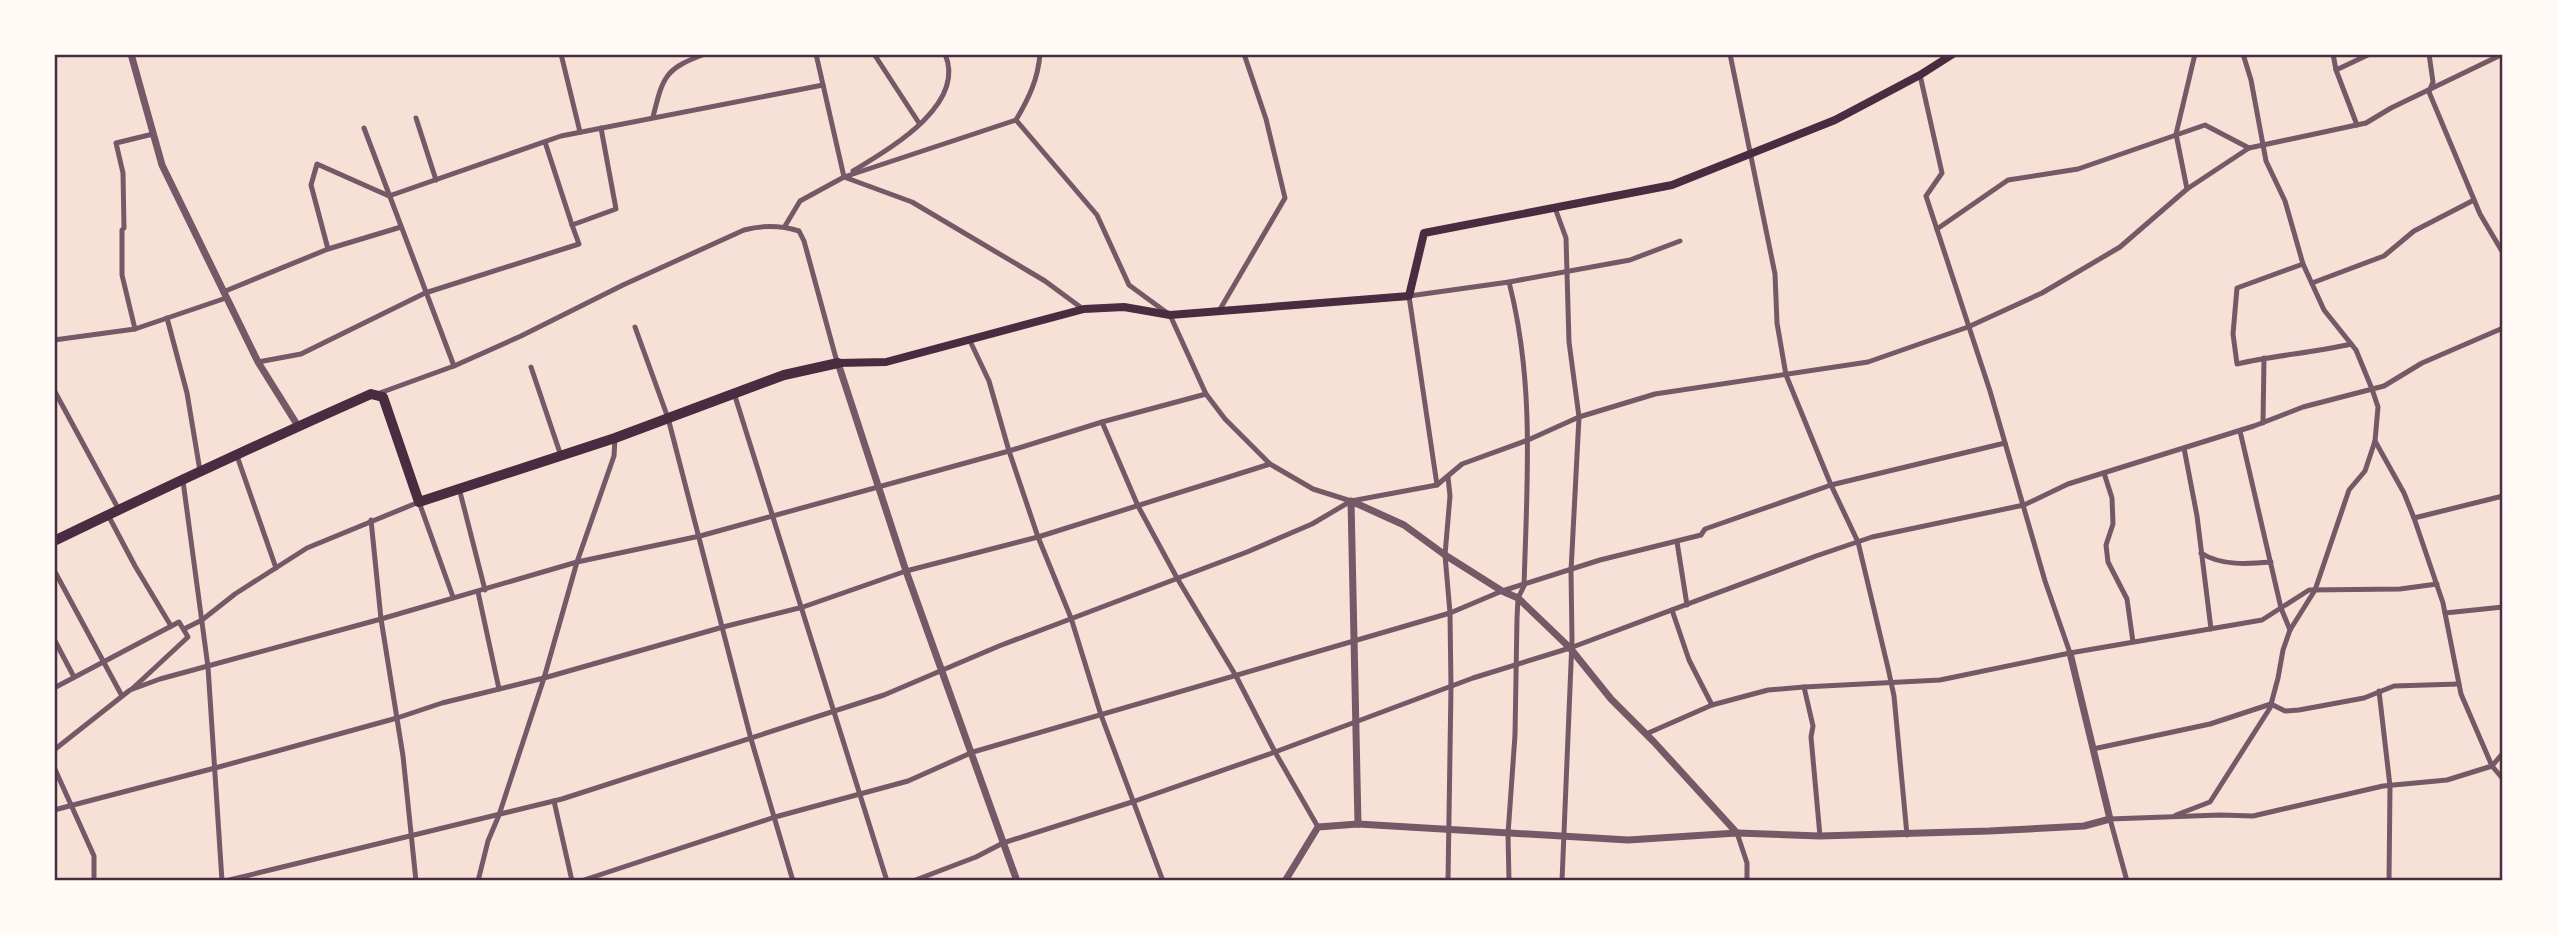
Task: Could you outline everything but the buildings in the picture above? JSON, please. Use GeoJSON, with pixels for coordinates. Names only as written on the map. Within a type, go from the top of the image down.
{"type":"FeatureCollection","features":[{"type":"Feature","properties":{"kind":"highway"},"geometry":{"type":"LineString","coordinates":[[54,541],[183,481],[236,453],[371,394],[383,397],[419,502],[615,438],[734,392],[838,363]]}},
{"type":"Feature","properties":{"kind":"main road"},"geometry":{"type":"LineString","coordinates":[[838,363],[887,362],[1084,309],[1124,307],[1170,315],[1409,296],[1424,233],[1672,185],[1749,152],[1835,120],[1920,75],[1953,54]]}},
{"type":"Feature","properties":{"kind":"street"},"geometry":{"type":"LineString","coordinates":[[131,54],[162,165],[258,362],[298,426]]}},
{"type":"Feature","properties":{"kind":"street"},"geometry":{"type":"LineString","coordinates":[[561,54],[580,132]]}},
{"type":"Feature","properties":{"kind":"street"},"geometry":{"type":"LineString","coordinates":[[653,117],[661,86],[669,72],[682,62],[705,54]]}},
{"type":"Feature","properties":{"kind":"street"},"geometry":{"type":"LineString","coordinates":[[816,54],[844,177]]}},
{"type":"Feature","properties":{"kind":"street"},"geometry":{"type":"LineString","coordinates":[[874,54],[919,123]]}},
{"type":"Feature","properties":{"kind":"street"},"geometry":{"type":"LineString","coordinates":[[785,226],[800,201],[879,155],[934,110],[946,94],[949,79],[945,54]]}},
{"type":"Feature","properties":{"kind":"street"},"geometry":{"type":"LineString","coordinates":[[844,177],[1016,120],[1031,95],[1039,71],[1040,54]]}},
{"type":"Feature","properties":{"kind":"street"},"geometry":{"type":"LineString","coordinates":[[1218,311],[1285,198],[1266,120],[1244,54]]}},
{"type":"Feature","properties":{"kind":"street"},"geometry":{"type":"LineString","coordinates":[[1730,54],[1775,274],[1777,323],[1786,375],[1831,485],[1858,542],[1891,683],[1907,835]]}},
{"type":"Feature","properties":{"kind":"street"},"geometry":{"type":"LineString","coordinates":[[2187,189],[2176,134],[2195,54]]}},
{"type":"Feature","properties":{"kind":"street"},"geometry":{"type":"LineString","coordinates":[[2174,817],[2210,802],[2271,704],[2290,630],[2315,590],[2349,490],[2365,471],[2375,441],[2378,407],[2356,350],[2323,310],[2303,264],[2285,201],[2266,161],[2243,54]]}},
{"type":"Feature","properties":{"kind":"street"},"geometry":{"type":"LineString","coordinates":[[2333,54],[2336,70],[2357,125]]}},
{"type":"Feature","properties":{"kind":"street"},"geometry":{"type":"LineString","coordinates":[[2336,70],[2370,54]]}},
{"type":"Feature","properties":{"kind":"street"},"geometry":{"type":"LineString","coordinates":[[2429,54],[2433,82],[2429,92],[2474,201],[2503,253]]}},
{"type":"Feature","properties":{"kind":"street"},"geometry":{"type":"LineString","coordinates":[[183,481],[208,667],[223,881],[554,801],[884,695],[999,646],[1283,537],[1351,501],[1437,485],[1462,464],[1528,440],[1580,417],[1655,394],[1868,362],[1968,327],[2042,293],[2120,247],[2187,189],[2249,148],[2367,123],[2391,108],[2503,54]]}},
{"type":"Feature","properties":{"kind":"street"},"geometry":{"type":"LineString","coordinates":[[1920,75],[1942,173],[1926,195],[2006,443],[2045,581],[2070,653],[2127,881]]}},
{"type":"Feature","properties":{"kind":"street"},"geometry":{"type":"LineString","coordinates":[[328,249],[311,185],[317,164],[389,196],[580,132],[823,85]]}},
{"type":"Feature","properties":{"kind":"street"},"geometry":{"type":"LineString","coordinates":[[416,118],[436,180]]}},
{"type":"Feature","properties":{"kind":"street"},"geometry":{"type":"LineString","coordinates":[[1016,120],[1097,215],[1129,285],[1170,315],[1206,394],[1225,419],[1270,464],[1313,489],[1351,501],[1404,525],[1445,555],[1518,598],[1570,648],[1611,699],[1737,833],[1747,863],[1747,881]]}},
{"type":"Feature","properties":{"kind":"street"},"geometry":{"type":"LineString","coordinates":[[1937,229],[2008,180],[2078,169],[2205,125],[2249,148]]}},
{"type":"Feature","properties":{"kind":"street"},"geometry":{"type":"LineString","coordinates":[[364,128],[454,366]]}},
{"type":"Feature","properties":{"kind":"street"},"geometry":{"type":"LineString","coordinates":[[572,225],[616,209],[601,128]]}},
{"type":"Feature","properties":{"kind":"street"},"geometry":{"type":"LineString","coordinates":[[135,329],[122,275],[123,173],[116,144],[153,134]]}},
{"type":"Feature","properties":{"kind":"street"},"geometry":{"type":"LineString","coordinates":[[258,362],[301,354],[425,293],[579,244],[545,142]]}},
{"type":"Feature","properties":{"kind":"street"},"geometry":{"type":"LineString","coordinates":[[844,177],[912,202],[1045,281],[1084,309]]}},
{"type":"Feature","properties":{"kind":"street"},"geometry":{"type":"LineString","coordinates":[[2312,283],[2384,256],[2414,231],[2474,201]]}},
{"type":"Feature","properties":{"kind":"street"},"geometry":{"type":"LineString","coordinates":[[1555,208],[1566,238],[1569,342],[1580,417],[1571,571],[1573,640],[1570,648],[1569,751],[1562,881]]}},
{"type":"Feature","properties":{"kind":"street"},"geometry":{"type":"LineString","coordinates":[[377,394],[454,366],[744,230],[761,226],[785,226],[799,231],[877,486],[1017,881]]}},
{"type":"Feature","properties":{"kind":"street"},"geometry":{"type":"LineString","coordinates":[[54,340],[135,329],[225,295],[328,249],[401,227]]}},
{"type":"Feature","properties":{"kind":"street"},"geometry":{"type":"LineString","coordinates":[[1437,485],[1409,296],[1630,260],[1680,241]]}},
{"type":"Feature","properties":{"kind":"street"},"geometry":{"type":"LineString","coordinates":[[2303,264],[2237,288],[2233,334],[2237,364],[2351,344]]}},
{"type":"Feature","properties":{"kind":"street"},"geometry":{"type":"LineString","coordinates":[[1508,282],[1518,319],[1528,399],[1524,586],[1518,598],[1515,735],[1508,834],[1509,881]]}},
{"type":"Feature","properties":{"kind":"street"},"geometry":{"type":"LineString","coordinates":[[167,318],[187,393],[200,471]]}},
{"type":"Feature","properties":{"kind":"street"},"geometry":{"type":"LineString","coordinates":[[635,327],[668,418],[751,739],[793,881]]}},
{"type":"Feature","properties":{"kind":"street"},"geometry":{"type":"LineString","coordinates":[[914,881],[976,857],[1003,843],[1275,752],[1516,664],[1570,648],[1858,542],[2024,505],[2068,484],[2240,431],[2304,407],[2384,386],[2423,363],[2503,328]]}},
{"type":"Feature","properties":{"kind":"street"},"geometry":{"type":"LineString","coordinates":[[970,341],[989,380],[1038,537],[1071,618],[1101,715],[1163,881]]}},
{"type":"Feature","properties":{"kind":"street"},"geometry":{"type":"LineString","coordinates":[[2263,423],[2264,358]]}},
{"type":"Feature","properties":{"kind":"street"},"geometry":{"type":"LineString","coordinates":[[531,367],[561,456]]}},
{"type":"Feature","properties":{"kind":"street"},"geometry":{"type":"LineString","coordinates":[[54,390],[119,510]]}},
{"type":"Feature","properties":{"kind":"street"},"geometry":{"type":"LineString","coordinates":[[734,392],[887,881]]}},
{"type":"Feature","properties":{"kind":"street"},"geometry":{"type":"LineString","coordinates":[[54,750],[122,696],[160,678],[381,619],[577,562],[700,536],[1206,394]]}},
{"type":"Feature","properties":{"kind":"street"},"geometry":{"type":"LineString","coordinates":[[1102,422],[1138,506],[1177,578],[1236,676],[1318,828]]}},
{"type":"Feature","properties":{"kind":"street"},"geometry":{"type":"LineString","coordinates":[[2240,431],[2281,608],[2290,630]]}},
{"type":"Feature","properties":{"kind":"street"},"geometry":{"type":"LineString","coordinates":[[478,881],[488,841],[544,678],[577,562],[614,456],[615,438]]}},
{"type":"Feature","properties":{"kind":"street"},"geometry":{"type":"LineString","coordinates":[[2375,441],[2404,493],[2414,518],[2445,613],[2459,684],[2492,766],[2503,779]]}},
{"type":"Feature","properties":{"kind":"street"},"geometry":{"type":"LineString","coordinates":[[581,881],[775,817],[908,781],[973,752],[1450,613],[1503,591],[1600,560],[1701,535],[1705,529],[1831,485],[2006,443]]}},
{"type":"Feature","properties":{"kind":"street"},"geometry":{"type":"LineString","coordinates":[[2184,448],[2211,628]]}},
{"type":"Feature","properties":{"kind":"street"},"geometry":{"type":"LineString","coordinates":[[236,453],[276,568]]}},
{"type":"Feature","properties":{"kind":"street"},"geometry":{"type":"LineString","coordinates":[[54,810],[397,718],[442,703],[544,678],[723,626],[803,607],[906,571],[1038,537],[1270,464]]}},
{"type":"Feature","properties":{"kind":"street"},"geometry":{"type":"LineString","coordinates":[[2104,473],[2112,498],[2113,524],[2106,545],[2108,562],[2127,599],[2133,642]]}},
{"type":"Feature","properties":{"kind":"street"},"geometry":{"type":"LineString","coordinates":[[1448,477],[1450,496],[1445,555],[1450,613],[1451,687],[1448,881]]}},
{"type":"Feature","properties":{"kind":"street"},"geometry":{"type":"LineString","coordinates":[[459,488],[485,590]]}},
{"type":"Feature","properties":{"kind":"street"},"geometry":{"type":"LineString","coordinates":[[2414,518],[2503,496]]}},
{"type":"Feature","properties":{"kind":"street"},"geometry":{"type":"LineString","coordinates":[[1351,501],[1358,824]]}},
{"type":"Feature","properties":{"kind":"street"},"geometry":{"type":"LineString","coordinates":[[184,629],[202,621],[235,594],[307,548],[419,502],[453,597]]}},
{"type":"Feature","properties":{"kind":"street"},"geometry":{"type":"LineString","coordinates":[[108,515],[171,626]]}},
{"type":"Feature","properties":{"kind":"street"},"geometry":{"type":"LineString","coordinates":[[371,520],[381,619],[397,718],[416,881]]}},
{"type":"Feature","properties":{"kind":"street"},"geometry":{"type":"LineString","coordinates":[[1677,542],[1686,605]]}},
{"type":"Feature","properties":{"kind":"street"},"geometry":{"type":"LineString","coordinates":[[2201,553],[2211,560],[2254,564],[2271,562]]}},
{"type":"Feature","properties":{"kind":"street"},"geometry":{"type":"LineString","coordinates":[[54,570],[122,696]]}},
{"type":"Feature","properties":{"kind":"street"},"geometry":{"type":"LineString","coordinates":[[1646,734],[1712,705],[1768,690],[1940,680],[2070,653],[2262,620],[2309,590],[2400,589],[2437,584]]}},
{"type":"Feature","properties":{"kind":"street"},"geometry":{"type":"LineString","coordinates":[[478,592],[499,689]]}},
{"type":"Feature","properties":{"kind":"street"},"geometry":{"type":"LineString","coordinates":[[2445,613],[2503,607]]}},
{"type":"Feature","properties":{"kind":"street"},"geometry":{"type":"LineString","coordinates":[[1672,610],[1689,660],[1712,705]]}},
{"type":"Feature","properties":{"kind":"street"},"geometry":{"type":"LineString","coordinates":[[54,688],[178,622],[188,637],[130,691]]}},
{"type":"Feature","properties":{"kind":"street"},"geometry":{"type":"LineString","coordinates":[[54,639],[75,677]]}},
{"type":"Feature","properties":{"kind":"street"},"geometry":{"type":"LineString","coordinates":[[2093,749],[2210,724],[2271,704],[2285,711],[2299,710],[2364,698],[2394,686],[2459,684]]}},
{"type":"Feature","properties":{"kind":"street"},"geometry":{"type":"LineString","coordinates":[[1804,687],[1813,726],[1811,737],[1820,836]]}},
{"type":"Feature","properties":{"kind":"street"},"geometry":{"type":"LineString","coordinates":[[2379,691],[2390,786],[2389,881]]}},
{"type":"Feature","properties":{"kind":"street"},"geometry":{"type":"LineString","coordinates":[[1318,828],[1358,824],[1628,840],[1737,833],[1907,835],[2084,826],[2110,819],[2253,816],[2390,786],[2446,780],[2492,766],[2503,753]]}},
{"type":"Feature","properties":{"kind":"street"},"geometry":{"type":"LineString","coordinates":[[54,766],[94,856],[94,881]]}},
{"type":"Feature","properties":{"kind":"street"},"geometry":{"type":"LineString","coordinates":[[554,801],[572,881]]}},
{"type":"Feature","properties":{"kind":"street"},"geometry":{"type":"LineString","coordinates":[[1285,881],[1318,828]]}}]}
